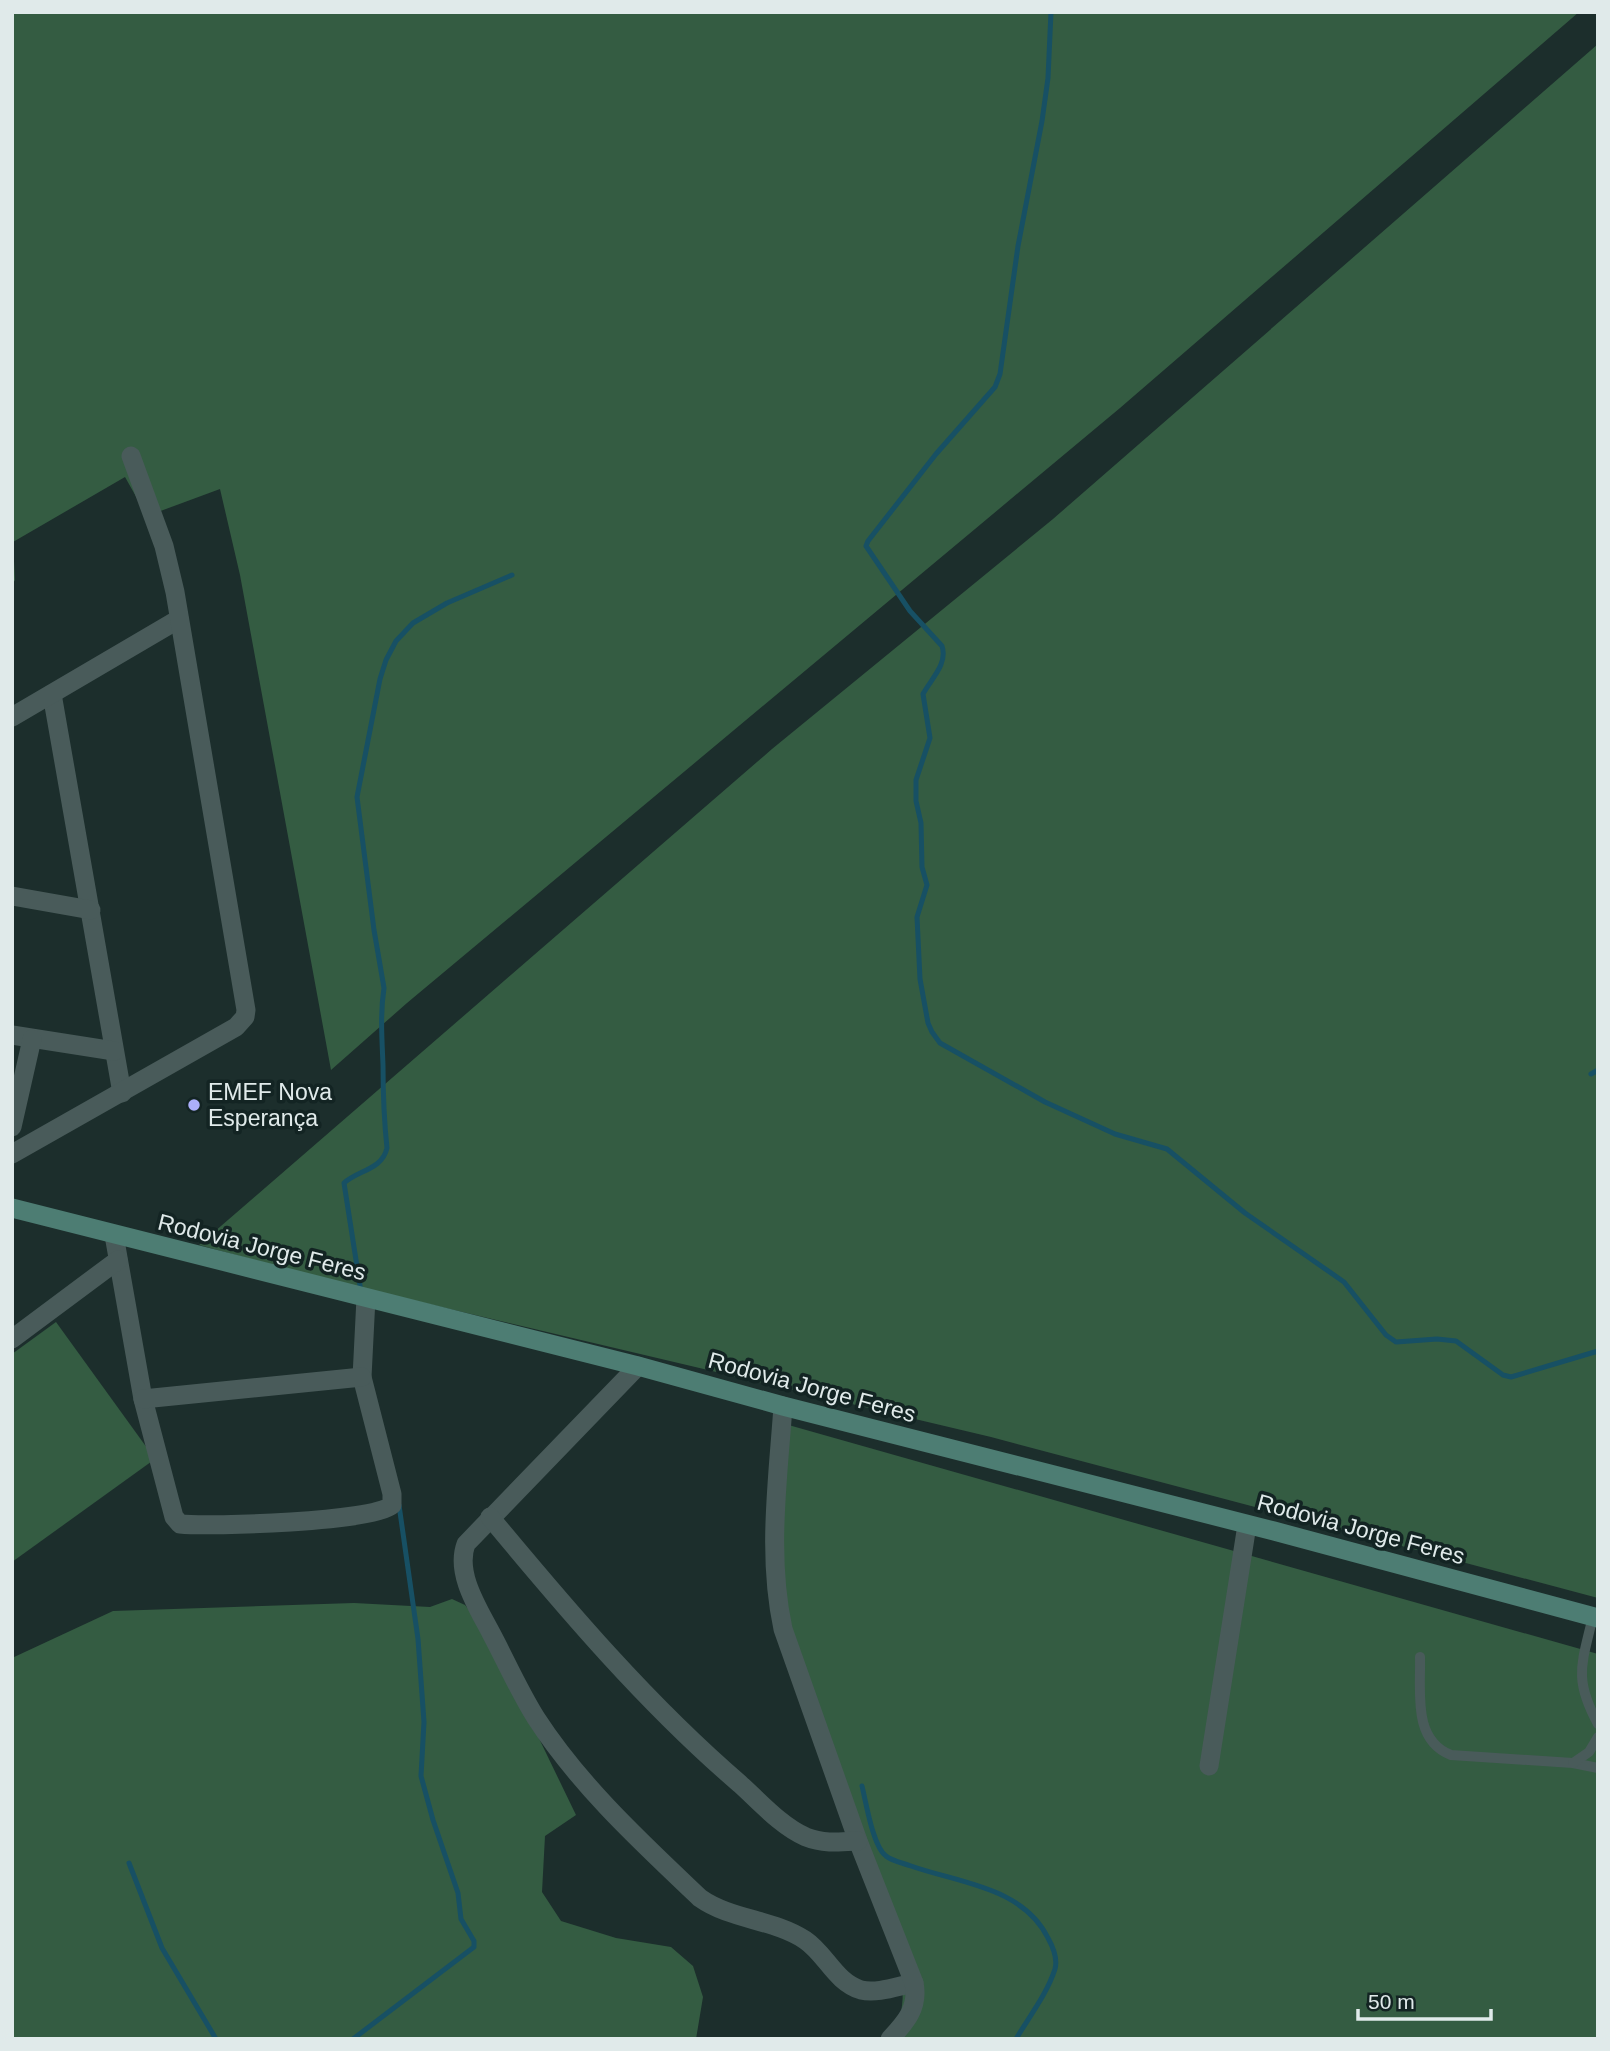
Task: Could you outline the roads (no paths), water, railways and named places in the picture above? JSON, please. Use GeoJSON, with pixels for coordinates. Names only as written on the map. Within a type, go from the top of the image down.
{"type":"FeatureCollection","features":[{"type":"Feature","properties":{"kind":"main road","name":"Rodovia Jorge Feres"},"geometry":{"type":"LineString","coordinates":[[12,1208],[638,1366],[1595,1617]]}},
{"type":"Feature","properties":{"kind":"street"},"geometry":{"type":"LineString","coordinates":[[12,1154],[236,1027],[245,1017],[246,1010],[175,592],[164,546],[131,457]]}},
{"type":"Feature","properties":{"kind":"street"},"geometry":{"type":"LineString","coordinates":[[12,717],[179,620]]}},
{"type":"Feature","properties":{"kind":"street"},"geometry":{"type":"LineString","coordinates":[[52,694],[122,1093]]}},
{"type":"Feature","properties":{"kind":"street"},"geometry":{"type":"LineString","coordinates":[[13,898],[91,910]]}},
{"type":"Feature","properties":{"kind":"street"},"geometry":{"type":"LineString","coordinates":[[12,1127],[22,1037],[114,1051]]}},
{"type":"Feature","properties":{"kind":"street"},"geometry":{"type":"LineString","coordinates":[[114,1235],[143,1399],[174,1517],[180,1524],[240,1525],[334,1518],[375,1512],[392,1505],[392,1494],[362,1377],[366,1298]]}},
{"type":"Feature","properties":{"kind":"street"},"geometry":{"type":"LineString","coordinates":[[12,1339],[118,1259]]}},
{"type":"Feature","properties":{"kind":"street"},"geometry":{"type":"LineString","coordinates":[[638,1366],[466,1544],[464,1569],[473,1599],[535,1716],[572,1768],[593,1792],[708,1903],[803,1939],[814,1947],[842,1980],[862,1990],[875,1991],[914,1983]]}},
{"type":"Feature","properties":{"kind":"street"},"geometry":{"type":"LineString","coordinates":[[143,1399],[362,1377]]}},
{"type":"Feature","properties":{"kind":"street"},"geometry":{"type":"LineString","coordinates":[[783,1406],[773,1545],[778,1606],[783,1629],[858,1841],[914,1983],[916,1996],[913,2010],[903,2026],[890,2039]]}},
{"type":"Feature","properties":{"kind":"street"},"geometry":{"type":"LineString","coordinates":[[490,1517],[573,1617],[672,1722],[716,1764],[803,1836],[831,1843],[858,1841]]}},
{"type":"Feature","properties":{"kind":"street"},"geometry":{"type":"LineString","coordinates":[[1209,1766],[1247,1525]]}},
{"type":"Feature","properties":{"kind":"lane"},"geometry":{"type":"LineString","coordinates":[[1595,1617],[1581,1671],[1581,1682],[1587,1703],[1598,1724]]}},
{"type":"Feature","properties":{"kind":"lane"},"geometry":{"type":"LineString","coordinates":[[1420,1657],[1423,1725],[1433,1745],[1440,1751],[1451,1755],[1573,1763],[1598,1768]]}},
{"type":"Feature","properties":{"kind":"lane"},"geometry":{"type":"LineString","coordinates":[[1573,1763],[1589,1752],[1598,1737]]}},
{"type":"Feature","properties":{"kind":"waterway"},"geometry":{"type":"LineString","coordinates":[[1051,12],[1048,78],[1042,121],[1018,246],[1000,374],[995,387],[936,454],[866,546],[910,611],[942,646],[943,653],[941,665],[923,694],[930,738],[916,780],[922,867],[927,885],[917,917],[920,979],[928,1023],[940,1043],[1045,1102],[1115,1134],[1167,1149],[1245,1213],[1344,1282],[1386,1335],[1396,1342],[1437,1339],[1456,1341],[1503,1375],[1511,1377],[1598,1351]]}},
{"type":"Feature","properties":{"kind":"waterway"},"geometry":{"type":"LineString","coordinates":[[361,1292],[344,1183],[380,1161],[387,1148],[382,1026],[384,988],[357,797],[380,679],[396,641],[413,623],[447,603],[512,575]]}},
{"type":"Feature","properties":{"kind":"waterway"},"geometry":{"type":"LineString","coordinates":[[1591,1074],[1598,1070]]}},
{"type":"Feature","properties":{"kind":"waterway"},"geometry":{"type":"LineString","coordinates":[[353,2039],[474,1947],[474,1941],[461,1919],[458,1893],[421,1776],[424,1722],[418,1639],[399,1505]]}},
{"type":"Feature","properties":{"kind":"waterway"},"geometry":{"type":"LineString","coordinates":[[862,1786],[877,1844],[886,1856],[1006,1897],[1037,1921],[1048,1938],[1055,1957],[1055,1969],[1043,1996],[1016,2039]]}},
{"type":"Feature","properties":{"kind":"waterway"},"geometry":{"type":"LineString","coordinates":[[129,1863],[162,1948],[216,2039]]}},
{"type":"Feature","properties":{"kind":"place","name":"EMEF Nova Esperança"},"geometry":{"type":"Point","coordinates":[194,1105]}}]}
